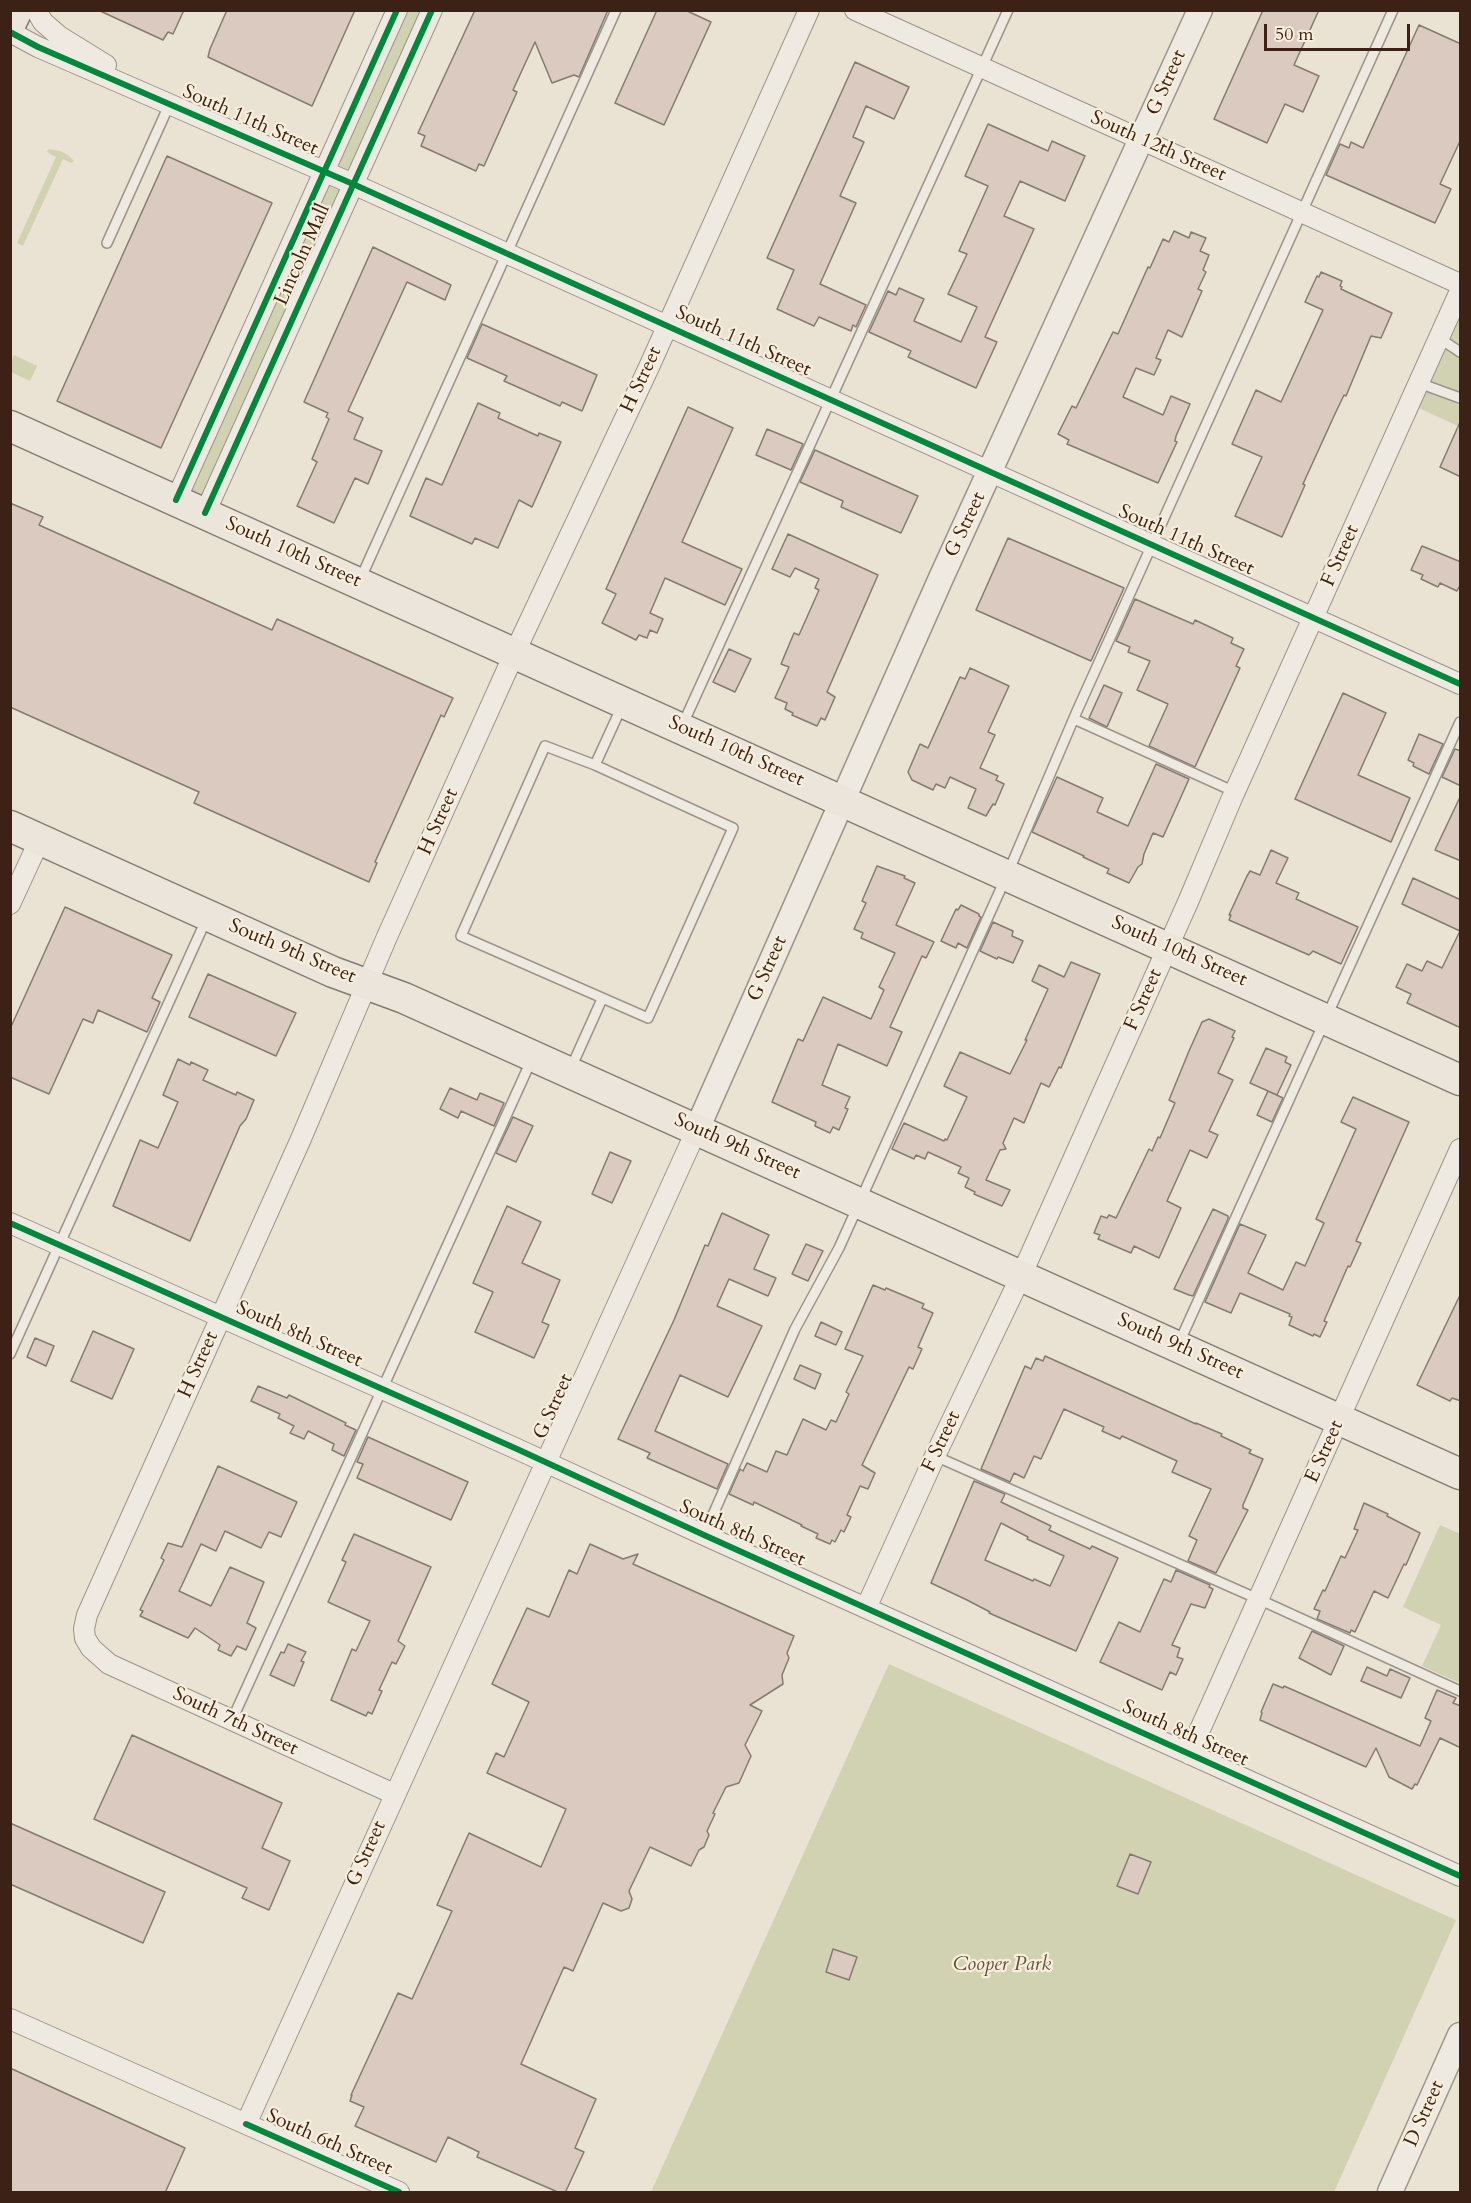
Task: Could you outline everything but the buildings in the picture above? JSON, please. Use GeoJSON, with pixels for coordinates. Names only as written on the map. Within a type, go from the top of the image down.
{"type":"FeatureCollection","features":[{"type":"Feature","properties":{"kind":"main road"},"geometry":{"type":"LineString","coordinates":[[10,25],[17,10]]}},
{"type":"Feature","properties":{"kind":"main road","name":"South 10th Street"},"geometry":{"type":"LineString","coordinates":[[10,426],[1461,1080]]}},
{"type":"Feature","properties":{"kind":"main road","name":"South 9th Street"},"geometry":{"type":"LineString","coordinates":[[10,826],[333,972],[404,998],[570,1072],[1461,1474]]}},
{"type":"Feature","properties":{"kind":"street","name":"South 11th Street"},"geometry":{"type":"LineString","coordinates":[[36,10],[43,22],[59,36],[170,103]]}},
{"type":"Feature","properties":{"kind":"street","name":"Lincoln Mall"},"geometry":{"type":"LineString","coordinates":[[176,500],[397,10]]}},
{"type":"Feature","properties":{"kind":"street","name":"Lincoln Mall"},"geometry":{"type":"LineString","coordinates":[[205,513],[432,10]]}},
{"type":"Feature","properties":{"kind":"street","name":"H Street"},"geometry":{"type":"LineString","coordinates":[[86,1638],[84,1629],[87,1615],[300,1141],[367,984],[515,652],[667,326],[809,10]]}},
{"type":"Feature","properties":{"kind":"street","name":"South 12th Street"},"geometry":{"type":"LineString","coordinates":[[855,10],[1461,284]]}},
{"type":"Feature","properties":{"kind":"street","name":"G Street"},"geometry":{"type":"LineString","coordinates":[[246,2124],[500,1560],[547,1463],[941,578],[1200,10]]}},
{"type":"Feature","properties":{"kind":"street","name":"South 11th Street"},"geometry":{"type":"LineString","coordinates":[[10,32],[38,47],[353,184],[1461,684]]}},
{"type":"Feature","properties":{"kind":"street","name":"F Street"},"geometry":{"type":"LineString","coordinates":[[866,1608],[1021,1276],[1313,617],[1461,291]]}},
{"type":"Feature","properties":{"kind":"street"},"geometry":{"type":"LineString","coordinates":[[10,904],[40,840]]}},
{"type":"Feature","properties":{"kind":"street","name":"E Street"},"geometry":{"type":"LineString","coordinates":[[1189,1754],[1461,1149]]}},
{"type":"Feature","properties":{"kind":"street","name":"South 8th Street"},"geometry":{"type":"LineString","coordinates":[[10,1222],[1461,1876]]}},
{"type":"Feature","properties":{"kind":"street","name":"South 7th Street"},"geometry":{"type":"LineString","coordinates":[[86,1638],[91,1648],[109,1664],[394,1794]]}},
{"type":"Feature","properties":{"kind":"street","name":"South 6th Street"},"geometry":{"type":"LineString","coordinates":[[10,2019],[399,2193]]}},
{"type":"Feature","properties":{"kind":"street","name":"D Street"},"geometry":{"type":"LineString","coordinates":[[1390,2193],[1461,2035]]}},
{"type":"Feature","properties":{"kind":"lane"},"geometry":{"type":"LineString","coordinates":[[359,583],[616,10]]}},
{"type":"Feature","properties":{"kind":"lane"},"geometry":{"type":"LineString","coordinates":[[681,728],[1008,10]]}},
{"type":"Feature","properties":{"kind":"lane"},"geometry":{"type":"LineString","coordinates":[[704,1535],[795,1329],[839,1248],[1152,544],[1393,10]]}},
{"type":"Feature","properties":{"kind":"lane"},"geometry":{"type":"LineString","coordinates":[[107,243],[170,103]]}},
{"type":"Feature","properties":{"kind":"lane"},"geometry":{"type":"LineString","coordinates":[[1439,338],[1461,352]]}},
{"type":"Feature","properties":{"kind":"lane"},"geometry":{"type":"LineString","coordinates":[[1419,383],[1461,398]]}},
{"type":"Feature","properties":{"kind":"lane"},"geometry":{"type":"LineString","coordinates":[[595,765],[624,703]]}},
{"type":"Feature","properties":{"kind":"lane"},"geometry":{"type":"LineString","coordinates":[[1074,719],[1235,792]]}},
{"type":"Feature","properties":{"kind":"lane"},"geometry":{"type":"LineString","coordinates":[[1178,1347],[1461,722]]}},
{"type":"Feature","properties":{"kind":"lane"},"geometry":{"type":"LineString","coordinates":[[545,746],[595,765],[733,828],[648,1018],[602,999],[461,936],[545,746]]}},
{"type":"Feature","properties":{"kind":"lane"},"geometry":{"type":"LineString","coordinates":[[10,1354],[208,915]]}},
{"type":"Feature","properties":{"kind":"lane"},"geometry":{"type":"LineString","coordinates":[[570,1072],[602,999]]}},
{"type":"Feature","properties":{"kind":"lane"},"geometry":{"type":"LineString","coordinates":[[232,1720],[533,1056]]}},
{"type":"Feature","properties":{"kind":"lane"},"geometry":{"type":"LineString","coordinates":[[935,1456],[1461,1691]]}},
{"type":"Feature","properties":{"kind":"green space"},"geometry":{"type":"Polygon","coordinates":[[[397,11],[432,11],[205,513],[176,500],[397,11]]]}},
{"type":"Feature","properties":{"kind":"green space"},"geometry":{"type":"Polygon","coordinates":[[[49,149],[60,151],[74,161],[71,163],[63,159],[23,246],[17,243],[56,157],[47,152],[49,149]]]}},
{"type":"Feature","properties":{"kind":"green space"},"geometry":{"type":"Polygon","coordinates":[[[1460,291],[1460,427],[1410,404],[1460,291]]]}},
{"type":"Feature","properties":{"kind":"green space"},"geometry":{"type":"Polygon","coordinates":[[[14,355],[37,366],[30,381],[11,372],[14,355]]]}},
{"type":"Feature","properties":{"kind":"green space"},"geometry":{"type":"Polygon","coordinates":[[[1440,1525],[1460,1534],[1460,1683],[1422,1666],[1441,1625],[1403,1607],[1440,1525]]]}},
{"type":"Feature","properties":{"kind":"green space","name":"Cooper Park"},"geometry":{"type":"Polygon","coordinates":[[[889,1664],[1456,1920],[1334,2192],[651,2192],[889,1664]]]}},
{"type":"Feature","properties":{"kind":"cycle path"},"geometry":{"type":"LineString","coordinates":[[176,500],[397,10]]}},
{"type":"Feature","properties":{"kind":"cycle path"},"geometry":{"type":"LineString","coordinates":[[205,513],[432,10]]}},
{"type":"Feature","properties":{"kind":"cycle path"},"geometry":{"type":"LineString","coordinates":[[10,32],[38,47],[353,184],[1460,684]]}},
{"type":"Feature","properties":{"kind":"cycle path"},"geometry":{"type":"LineString","coordinates":[[10,1223],[517,1449],[1460,1876]]}},
{"type":"Feature","properties":{"kind":"cycle path"},"geometry":{"type":"LineString","coordinates":[[246,2124],[399,2192]]}}]}
